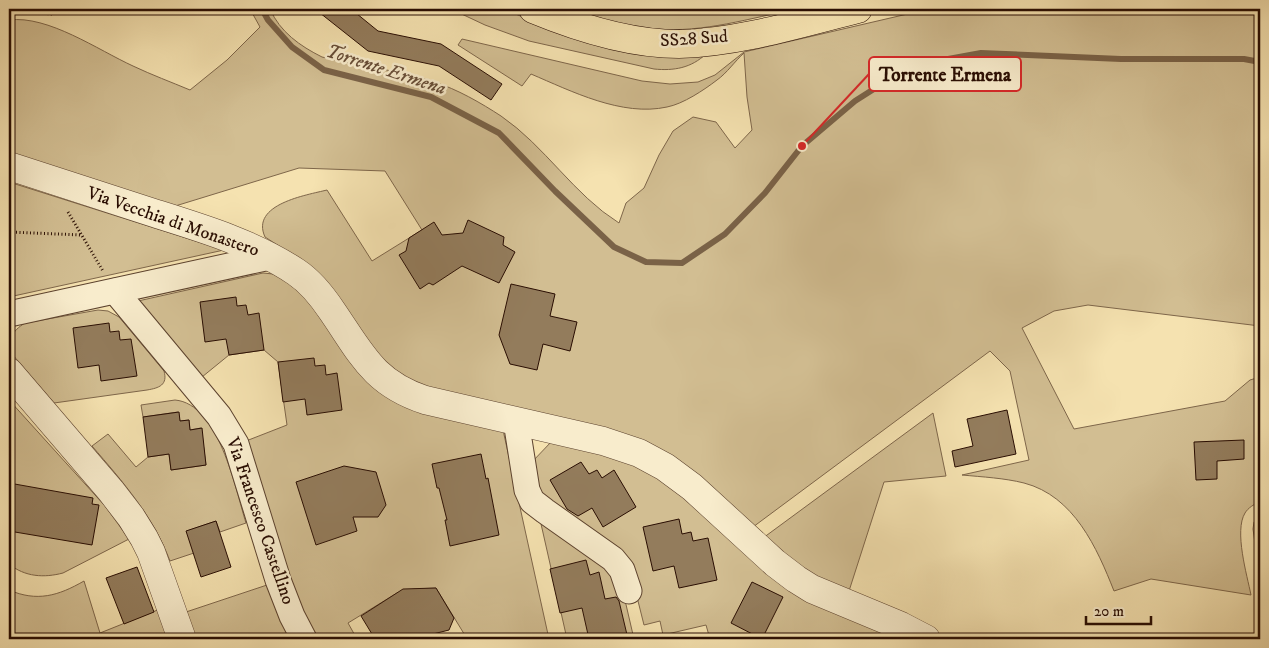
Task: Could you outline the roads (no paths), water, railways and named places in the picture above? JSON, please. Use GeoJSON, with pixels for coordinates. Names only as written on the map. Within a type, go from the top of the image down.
{"type":"FeatureCollection","features":[{"type":"Feature","properties":{"kind":"main road","name":"SS28 Sud"},"geometry":{"type":"LineString","coordinates":[[533,9],[591,30],[617,37],[680,44],[730,38],[858,9]]}},
{"type":"Feature","properties":{"kind":"street","name":"Via Vecchia di Monastero"},"geometry":{"type":"LineString","coordinates":[[9,166],[209,231],[270,256],[311,283],[366,360],[383,379],[395,387],[425,400],[612,443],[651,459],[692,487],[775,563],[796,579],[812,589],[901,626],[926,639]]}},
{"type":"Feature","properties":{"kind":"street"},"geometry":{"type":"LineString","coordinates":[[9,314],[270,256]]}},
{"type":"Feature","properties":{"kind":"street","name":"Via Francesco Castellino"},"geometry":{"type":"LineString","coordinates":[[115,291],[231,434],[236,444],[278,580],[292,616],[304,639]]}},
{"type":"Feature","properties":{"kind":"street"},"geometry":{"type":"LineString","coordinates":[[9,372],[131,517],[151,552],[182,639]]}},
{"type":"Feature","properties":{"kind":"street"},"geometry":{"type":"LineString","coordinates":[[516,421],[527,490],[532,501],[613,559],[622,570],[629,591]]}},
{"type":"Feature","properties":{"kind":"waterway","name":"Torrente Ermena"},"geometry":{"type":"LineString","coordinates":[[262,9],[268,20],[292,47],[324,70],[431,97],[499,133],[555,191],[614,247],[646,262],[682,263],[725,234],[765,193],[802,146],[855,101],[910,66],[981,53],[1121,59],[1244,59],[1260,62]]}},
{"type":"Feature","properties":{"kind":"place","name":"Torrente Ermena"},"geometry":{"type":"Point","coordinates":[802,146]}}]}
